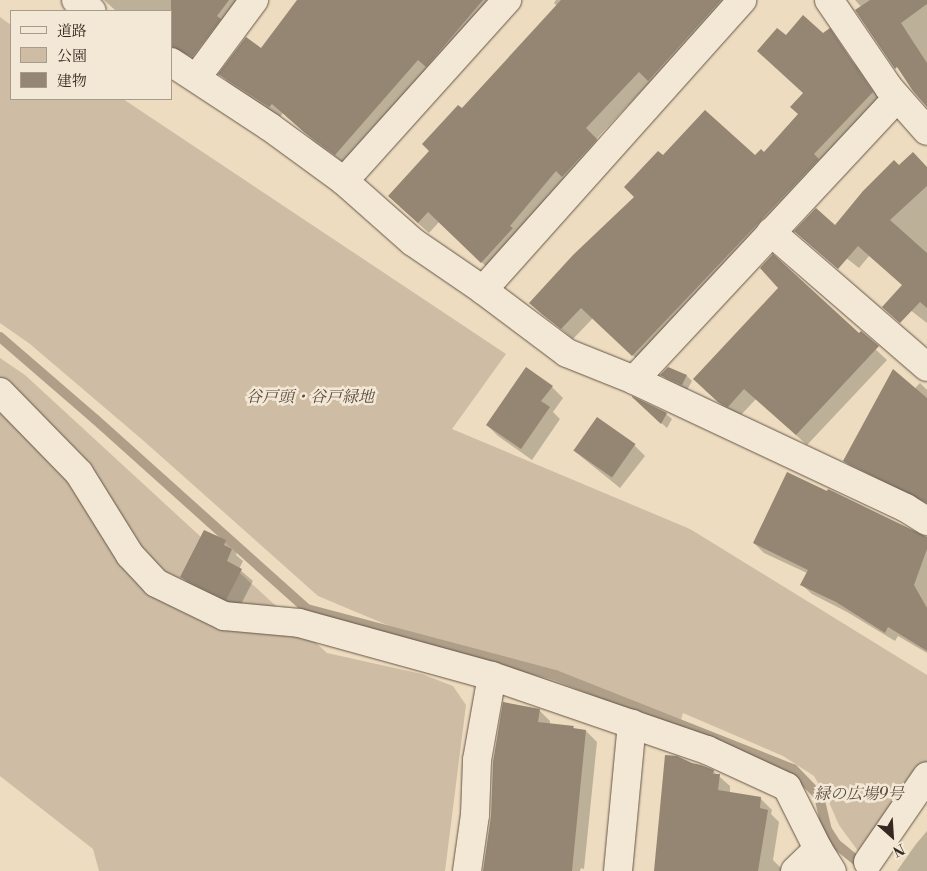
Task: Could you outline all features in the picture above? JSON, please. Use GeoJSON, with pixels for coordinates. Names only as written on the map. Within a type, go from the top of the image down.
{"type":"FeatureCollection","features":[{"type":"Feature","properties":{"kind":"street"},"geometry":{"type":"LineString","coordinates":[[76,0],[91,10]]}},
{"type":"Feature","properties":{"kind":"street"},"geometry":{"type":"LineString","coordinates":[[197,77],[254,0]]}},
{"type":"Feature","properties":{"kind":"street"},"geometry":{"type":"LineString","coordinates":[[344,181],[507,0]]}},
{"type":"Feature","properties":{"kind":"street"},"geometry":{"type":"LineString","coordinates":[[482,290],[742,0]]}},
{"type":"Feature","properties":{"kind":"street"},"geometry":{"type":"LineString","coordinates":[[829,0],[897,98],[927,131]]}},
{"type":"Feature","properties":{"kind":"street"},"geometry":{"type":"LineString","coordinates":[[172,63],[197,77],[344,181],[413,242],[567,353],[634,380],[906,508],[927,521]]}},
{"type":"Feature","properties":{"kind":"street"},"geometry":{"type":"LineString","coordinates":[[634,380],[897,98]]}},
{"type":"Feature","properties":{"kind":"street"},"geometry":{"type":"LineString","coordinates":[[771,232],[927,367]]}},
{"type":"Feature","properties":{"kind":"street"},"geometry":{"type":"LineString","coordinates":[[0,392],[80,474],[130,555],[156,583],[224,616],[299,623],[492,676],[707,750],[787,787],[825,860],[796,871]]}},
{"type":"Feature","properties":{"kind":"street"},"geometry":{"type":"LineString","coordinates":[[467,871],[476,815],[477,760],[492,676]]}},
{"type":"Feature","properties":{"kind":"street"},"geometry":{"type":"LineString","coordinates":[[618,871],[632,724]]}},
{"type":"Feature","properties":{"kind":"street"},"geometry":{"type":"LineString","coordinates":[[868,862],[925,784]]}},
{"type":"Feature","properties":{"kind":"green space","name":"谷戸頭・谷戸緑地"},"geometry":{"type":"Polygon","coordinates":[[[0,17],[10,24],[10,100],[125,100],[506,354],[452,429],[690,529],[927,675],[927,778],[892,803],[858,851],[839,825],[828,800],[814,776],[783,756],[683,713],[677,735],[430,643],[318,596],[145,442],[30,344],[0,323],[0,17]]]}},
{"type":"Feature","properties":{"kind":"green space"},"geometry":{"type":"Polygon","coordinates":[[[0,358],[25,375],[327,653],[422,674],[453,686],[466,705],[445,871],[99,871],[93,849],[0,776],[0,358]]]}},
{"type":"Feature","properties":{"kind":"building"},"geometry":{"type":"Polygon","coordinates":[[[171,0],[229,0],[217,16],[221,19],[192,57],[172,47],[171,0]]]}},
{"type":"Feature","properties":{"kind":"building"},"geometry":{"type":"Polygon","coordinates":[[[297,0],[483,0],[426,67],[418,60],[335,155],[304,132],[272,104],[269,107],[218,74],[246,37],[261,48],[297,0]]]}},
{"type":"Feature","properties":{"kind":"building"},"geometry":{"type":"Polygon","coordinates":[[[561,0],[721,0],[648,81],[639,72],[586,128],[597,139],[562,177],[556,171],[510,226],[513,228],[481,263],[428,212],[418,223],[388,196],[429,151],[422,144],[458,105],[462,108],[561,0]]]}},
{"type":"Feature","properties":{"kind":"building"},"geometry":{"type":"Polygon","coordinates":[[[870,0],[927,0],[927,4],[901,23],[927,63],[927,107],[913,91],[897,67],[895,69],[855,10],[870,0]]]}},
{"type":"Feature","properties":{"kind":"building"},"geometry":{"type":"Polygon","coordinates":[[[803,15],[823,33],[830,28],[873,92],[814,154],[819,159],[632,356],[581,308],[561,329],[529,303],[573,255],[634,197],[624,187],[658,151],[663,155],[705,110],[755,155],[761,149],[764,152],[798,114],[790,107],[803,93],[757,51],[777,28],[786,35],[803,15]]]}},
{"type":"Feature","properties":{"kind":"building"},"geometry":{"type":"Polygon","coordinates":[[[913,152],[927,167],[927,186],[890,220],[927,253],[927,308],[920,302],[900,323],[882,307],[902,285],[858,246],[838,269],[794,231],[816,208],[835,225],[863,191],[894,160],[899,165],[913,152]]]}},
{"type":"Feature","properties":{"kind":"building"},"geometry":{"type":"Polygon","coordinates":[[[773,254],[859,333],[861,331],[879,346],[796,435],[744,389],[728,407],[718,402],[693,379],[778,288],[760,268],[773,254]]]}},
{"type":"Feature","properties":{"kind":"building"},"geometry":{"type":"Polygon","coordinates":[[[526,367],[553,386],[541,401],[550,407],[521,449],[486,425],[526,367]]]}},
{"type":"Feature","properties":{"kind":"building"},"geometry":{"type":"Polygon","coordinates":[[[668,367],[687,375],[682,385],[660,375],[668,367]]]}},
{"type":"Feature","properties":{"kind":"building"},"geometry":{"type":"Polygon","coordinates":[[[893,369],[927,398],[927,503],[843,461],[893,369]]]}},
{"type":"Feature","properties":{"kind":"building"},"geometry":{"type":"Polygon","coordinates":[[[632,397],[667,413],[661,424],[632,397]]]}},
{"type":"Feature","properties":{"kind":"building"},"geometry":{"type":"Polygon","coordinates":[[[597,417],[636,444],[612,478],[573,451],[597,417]]]}},
{"type":"Feature","properties":{"kind":"building"},"geometry":{"type":"Polygon","coordinates":[[[787,472],[827,491],[828,489],[927,537],[927,549],[914,585],[927,608],[927,651],[888,627],[885,633],[836,602],[800,585],[808,570],[753,543],[787,472]]]}},
{"type":"Feature","properties":{"kind":"building"},"geometry":{"type":"Polygon","coordinates":[[[204,530],[226,540],[224,545],[232,549],[227,561],[242,569],[226,600],[180,577],[204,530]]]}},
{"type":"Feature","properties":{"kind":"building"},"geometry":{"type":"Polygon","coordinates":[[[503,702],[540,709],[538,722],[574,726],[573,728],[586,730],[572,871],[483,871],[491,816],[493,762],[503,702]]]}},
{"type":"Feature","properties":{"kind":"building"},"geometry":{"type":"Polygon","coordinates":[[[665,755],[677,756],[714,770],[713,774],[720,774],[718,790],[761,797],[760,808],[768,810],[758,871],[654,871],[665,755]]]}},
{"type":"Feature","properties":{"kind":"waterway"},"geometry":{"type":"LineString","coordinates":[[0,337],[95,419],[307,609],[555,675],[793,769],[819,796],[827,830],[836,844],[866,868]]}},
{"type":"Feature","properties":{"kind":"park label","name":"緑の広場9号"},"geometry":{"type":"Point","coordinates":[859,794]}}]}
